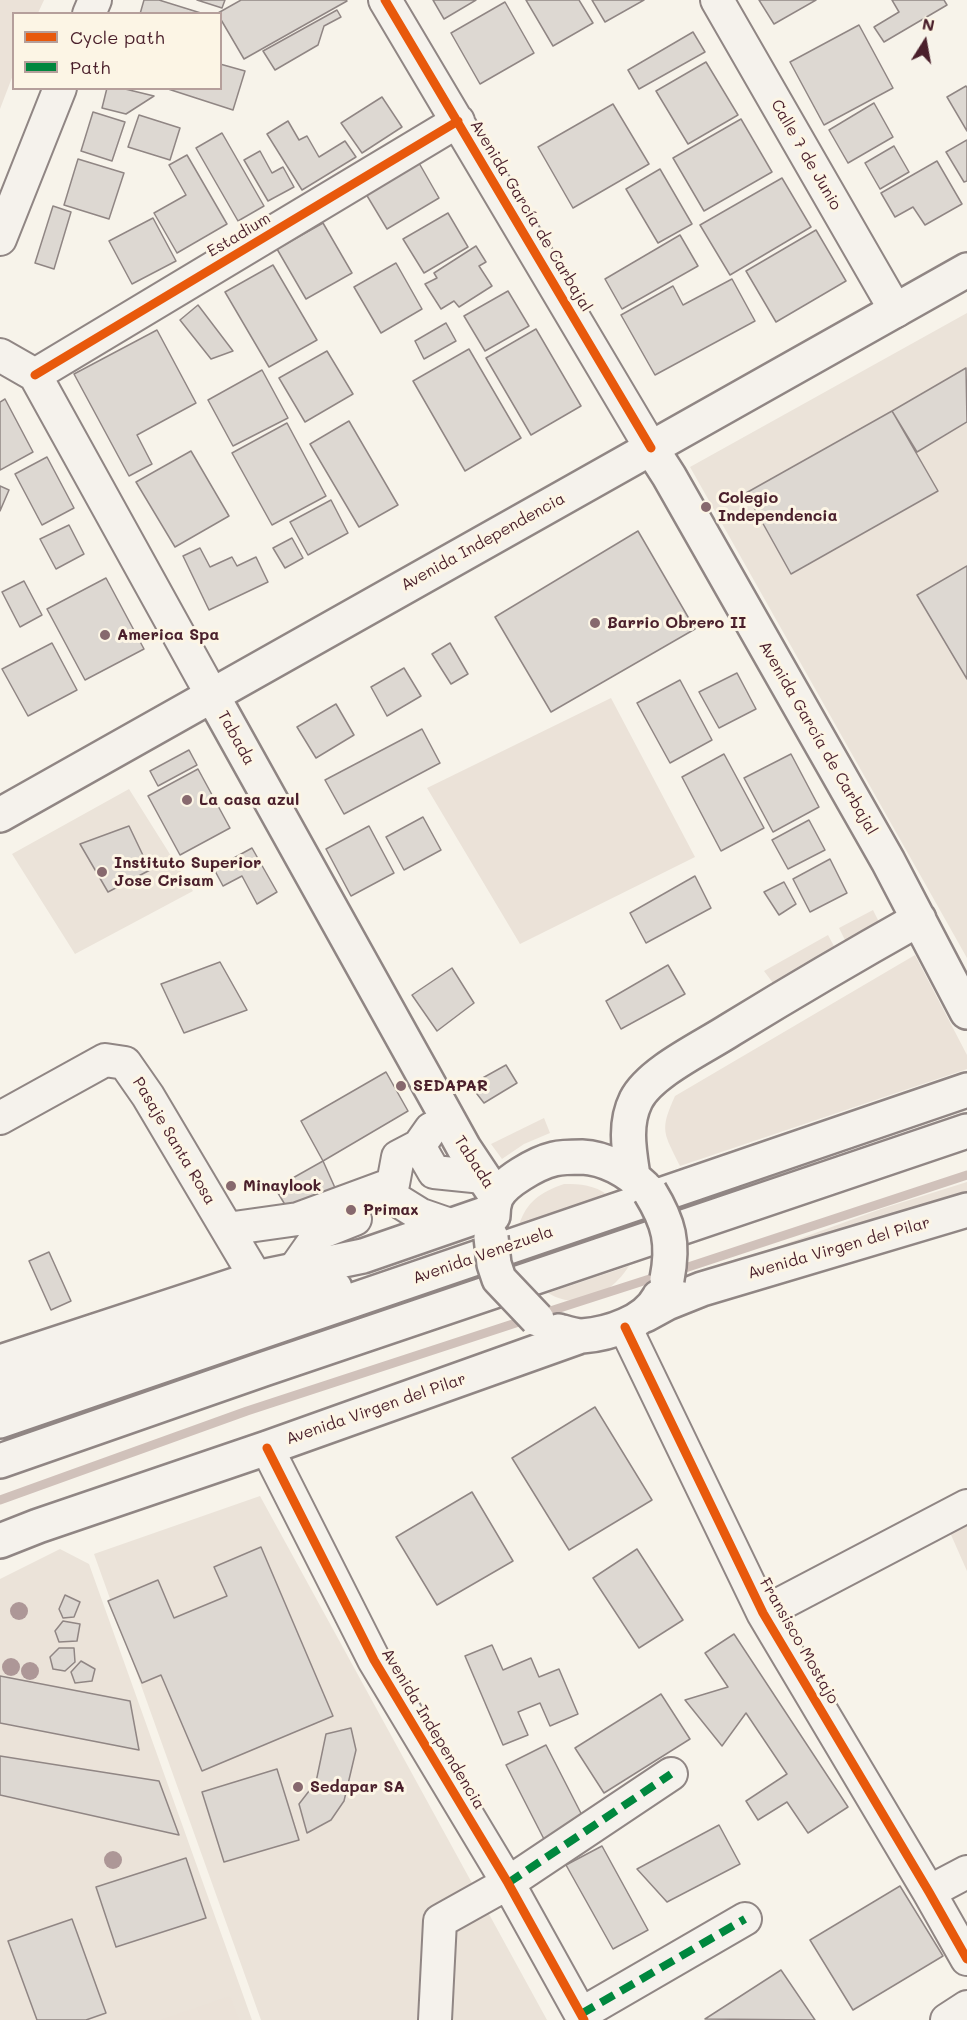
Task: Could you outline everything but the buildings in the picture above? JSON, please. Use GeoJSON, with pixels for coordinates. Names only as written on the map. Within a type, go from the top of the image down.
{"type":"FeatureCollection","features":[{"type":"Feature","properties":{"kind":"main road","name":"Avenida Independencia"},"geometry":{"type":"LineString","coordinates":[[0,815],[967,270]]}},
{"type":"Feature","properties":{"kind":"main road","name":"Avenida García de Carbajal"},"geometry":{"type":"LineString","coordinates":[[651,448],[877,840],[967,1012]]}},
{"type":"Feature","properties":{"kind":"main road","name":"Tabada"},"geometry":{"type":"LineString","coordinates":[[212,694],[443,1110],[491,1205]]}},
{"type":"Feature","properties":{"kind":"main road"},"geometry":{"type":"LineString","coordinates":[[641,1184],[628,1145],[629,1125],[637,1099],[645,1087],[659,1075],[783,998],[919,919]]}},
{"type":"Feature","properties":{"kind":"main road","name":"Avenida Venezuela"},"geometry":{"type":"LineString","coordinates":[[0,1421],[967,1090]]}},
{"type":"Feature","properties":{"kind":"main road"},"geometry":{"type":"LineString","coordinates":[[0,1461],[275,1365],[967,1131]]}},
{"type":"Feature","properties":{"kind":"main road"},"geometry":{"type":"LineString","coordinates":[[0,1362],[256,1278],[363,1256],[450,1225],[491,1205],[510,1182],[526,1171],[554,1159],[584,1157],[613,1164],[641,1184],[662,1212],[669,1233],[671,1257],[667,1279],[657,1300],[635,1321],[581,1336],[553,1329],[537,1319],[499,1279],[494,1264],[491,1205]]}},
{"type":"Feature","properties":{"kind":"main road","name":"Avenida Virgen del Pilar"},"geometry":{"type":"LineString","coordinates":[[635,1321],[667,1303],[702,1288],[967,1210]]}},
{"type":"Feature","properties":{"kind":"main road"},"geometry":{"type":"LineString","coordinates":[[0,1390],[234,1310],[314,1292],[449,1267]]}},
{"type":"Feature","properties":{"kind":"main road","name":"Avenida Virgen del Pilar"},"geometry":{"type":"LineString","coordinates":[[0,1541],[581,1336]]}},
{"type":"Feature","properties":{"kind":"street","name":"Avenida García de Carbajal"},"geometry":{"type":"LineString","coordinates":[[385,0],[651,448]]}},
{"type":"Feature","properties":{"kind":"street","name":"Calle 7 de Junio"},"geometry":{"type":"LineString","coordinates":[[717,0],[896,311]]}},
{"type":"Feature","properties":{"kind":"street"},"geometry":{"type":"LineString","coordinates":[[0,239],[59,90]]}},
{"type":"Feature","properties":{"kind":"street","name":"Estadium"},"geometry":{"type":"LineString","coordinates":[[35,375],[458,121]]}},
{"type":"Feature","properties":{"kind":"street"},"geometry":{"type":"LineString","coordinates":[[0,355],[35,375]]}},
{"type":"Feature","properties":{"kind":"street","name":"Tabada"},"geometry":{"type":"LineString","coordinates":[[35,375],[212,694]]}},
{"type":"Feature","properties":{"kind":"street","name":"Pasaje Santa Rosa"},"geometry":{"type":"LineString","coordinates":[[0,1118],[105,1060],[125,1063],[148,1096],[256,1278]]}},
{"type":"Feature","properties":{"kind":"street"},"geometry":{"type":"LineString","coordinates":[[443,1110],[419,1146],[398,1157],[397,1193],[420,1215],[450,1225]]}},
{"type":"Feature","properties":{"kind":"street"},"geometry":{"type":"LineString","coordinates":[[419,1146],[434,1172],[491,1205]]}},
{"type":"Feature","properties":{"kind":"street"},"geometry":{"type":"LineString","coordinates":[[227,1228],[298,1219],[397,1193]]}},
{"type":"Feature","properties":{"kind":"street"},"geometry":{"type":"LineString","coordinates":[[294,1270],[320,1233],[397,1193]]}},
{"type":"Feature","properties":{"kind":"street","name":"Fransisco Mostajo"},"geometry":{"type":"LineString","coordinates":[[635,1321],[763,1613],[967,1959]]}},
{"type":"Feature","properties":{"kind":"street","name":"Avenida Independencia"},"geometry":{"type":"LineString","coordinates":[[267,1448],[374,1660],[508,1883],[582,2017]]}},
{"type":"Feature","properties":{"kind":"street"},"geometry":{"type":"LineString","coordinates":[[763,1613],[967,1506]]}},
{"type":"Feature","properties":{"kind":"street"},"geometry":{"type":"LineString","coordinates":[[435,2020],[440,1921],[508,1883],[671,1774]]}},
{"type":"Feature","properties":{"kind":"street"},"geometry":{"type":"LineString","coordinates":[[929,1892],[967,1872]]}},
{"type":"Feature","properties":{"kind":"street"},"geometry":{"type":"LineString","coordinates":[[582,2017],[745,1919]]}},
{"type":"Feature","properties":{"kind":"street"},"geometry":{"type":"LineString","coordinates":[[947,2020],[967,2007]]}},
{"type":"Feature","properties":{"kind":"shaded area"},"geometry":{"type":"Polygon","coordinates":[[[0,0],[44,0],[38,12],[12,12],[12,78],[0,109],[0,0]]]}},
{"type":"Feature","properties":{"kind":"shaded area"},"geometry":{"type":"Polygon","coordinates":[[[967,313],[967,958],[690,467],[967,313]]]}},
{"type":"Feature","properties":{"kind":"shaded area"},"geometry":{"type":"Polygon","coordinates":[[[611,698],[695,857],[520,944],[427,788],[611,698]]]}},
{"type":"Feature","properties":{"kind":"shaded area","name":"Instituto Superior Jose Crisam"},"geometry":{"type":"Polygon","coordinates":[[[129,789],[193,891],[75,954],[12,854],[129,789]]]}},
{"type":"Feature","properties":{"kind":"shaded area"},"geometry":{"type":"Polygon","coordinates":[[[873,910],[879,922],[845,940],[839,928],[873,910]]]}},
{"type":"Feature","properties":{"kind":"shaded area"},"geometry":{"type":"Polygon","coordinates":[[[828,935],[835,948],[773,983],[764,971],[828,935]]]}},
{"type":"Feature","properties":{"kind":"shaded area"},"geometry":{"type":"Polygon","coordinates":[[[915,955],[967,1055],[967,1069],[680,1166],[667,1139],[665,1125],[675,1096],[915,955]]]}},
{"type":"Feature","properties":{"kind":"shaded area"},"geometry":{"type":"Polygon","coordinates":[[[544,1118],[550,1133],[524,1144],[502,1159],[491,1144],[544,1118]]]}},
{"type":"Feature","properties":{"kind":"shaded area"},"geometry":{"type":"Polygon","coordinates":[[[967,1182],[967,1194],[774,1248],[881,1209],[967,1182]]]}},
{"type":"Feature","properties":{"kind":"shaded area"},"geometry":{"type":"Polygon","coordinates":[[[564,1184],[587,1186],[608,1195],[519,1225],[526,1210],[536,1198],[564,1184]]]}},
{"type":"Feature","properties":{"kind":"shaded area"},"geometry":{"type":"Polygon","coordinates":[[[629,1266],[614,1284],[594,1297],[571,1301],[548,1293],[629,1266]]]}},
{"type":"Feature","properties":{"kind":"shaded area","name":"Sedapar SA"},"geometry":{"type":"Polygon","coordinates":[[[260,1496],[547,2020],[261,2020],[94,1554],[260,1496]]]}},
{"type":"Feature","properties":{"kind":"shaded area"},"geometry":{"type":"Polygon","coordinates":[[[967,1524],[967,1571],[948,1528],[967,1524]]]}},
{"type":"Feature","properties":{"kind":"shaded area"},"geometry":{"type":"Polygon","coordinates":[[[60,1549],[89,1564],[252,2020],[0,2020],[0,1579],[60,1549]]]}},
{"type":"Feature","properties":{"kind":"shaded area"},"geometry":{"type":"Polygon","coordinates":[[[230,1996],[239,2020],[160,2020],[230,1996]]]}},
{"type":"Feature","properties":{"kind":"waterway"},"geometry":{"type":"LineString","coordinates":[[676,1271],[967,1175]]}},
{"type":"Feature","properties":{"kind":"waterway"},"geometry":{"type":"LineString","coordinates":[[541,1314],[662,1275]]}},
{"type":"Feature","properties":{"kind":"waterway"},"geometry":{"type":"LineString","coordinates":[[0,1500],[247,1411],[528,1319]]}},
{"type":"Feature","properties":{"kind":"marked path"},"geometry":{"type":"LineString","coordinates":[[508,1883],[671,1774]]}},
{"type":"Feature","properties":{"kind":"marked path"},"geometry":{"type":"LineString","coordinates":[[581,2014],[745,1919]]}},
{"type":"Feature","properties":{"kind":"cycle path"},"geometry":{"type":"LineString","coordinates":[[385,0],[651,448]]}},
{"type":"Feature","properties":{"kind":"cycle path"},"geometry":{"type":"LineString","coordinates":[[35,375],[458,121]]}},
{"type":"Feature","properties":{"kind":"cycle path"},"geometry":{"type":"LineString","coordinates":[[625,1327],[763,1613],[967,1959]]}},
{"type":"Feature","properties":{"kind":"cycle path"},"geometry":{"type":"LineString","coordinates":[[267,1448],[374,1660],[508,1883],[584,2020]]}},
{"type":"Feature","properties":{"kind":"place","name":"Colegio Independencia"},"geometry":{"type":"Point","coordinates":[706,507]}},
{"type":"Feature","properties":{"kind":"place","name":"Barrio Obrero II"},"geometry":{"type":"Point","coordinates":[595,623]}},
{"type":"Feature","properties":{"kind":"place","name":"America Spa"},"geometry":{"type":"Point","coordinates":[105,635]}},
{"type":"Feature","properties":{"kind":"place","name":"La casa azul"},"geometry":{"type":"Point","coordinates":[187,800]}},
{"type":"Feature","properties":{"kind":"place","name":"Instituto Superior Jose Crisam"},"geometry":{"type":"Point","coordinates":[102,872]}},
{"type":"Feature","properties":{"kind":"place","name":"SEDAPAR"},"geometry":{"type":"Point","coordinates":[401,1086]}},
{"type":"Feature","properties":{"kind":"place","name":"Minaylook"},"geometry":{"type":"Point","coordinates":[231,1186]}},
{"type":"Feature","properties":{"kind":"place","name":"Primax"},"geometry":{"type":"Point","coordinates":[351,1210]}},
{"type":"Feature","properties":{"kind":"place","name":"Sedapar SA"},"geometry":{"type":"Point","coordinates":[298,1787]}}]}
